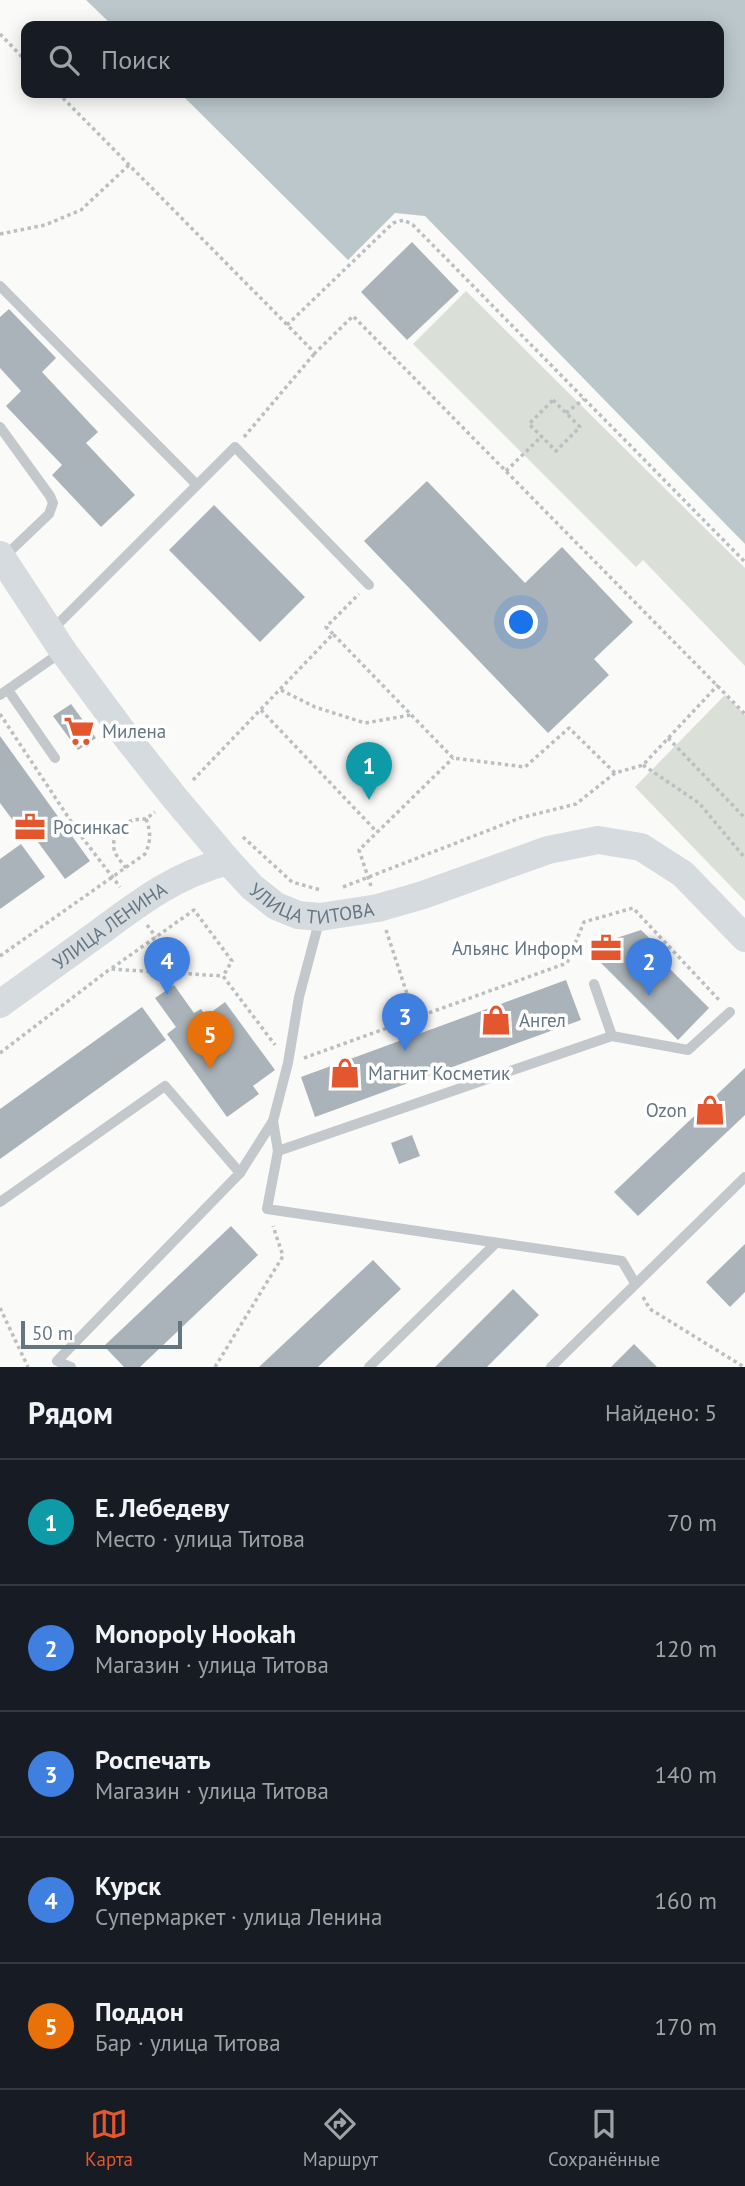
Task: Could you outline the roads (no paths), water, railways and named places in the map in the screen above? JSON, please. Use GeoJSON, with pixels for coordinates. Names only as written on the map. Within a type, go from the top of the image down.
{"type":"FeatureCollection","features":[{"type":"Feature","properties":{"kind":"main road","name":"УЛИЦА ТИТОВА"},"geometry":{"type":"LineString","coordinates":[[1,557],[57,642],[174,797],[252,887],[276,906],[298,915],[320,917],[378,908],[423,895],[548,850],[598,840],[641,848],[683,874],[745,937]]}},
{"type":"Feature","properties":{"kind":"main road","name":"УЛИЦА ЛЕНИНА"},"geometry":{"type":"LineString","coordinates":[[0,1004],[170,884],[200,868],[228,860]]}},
{"type":"Feature","properties":{"kind":"lane"},"geometry":{"type":"LineString","coordinates":[[0,286],[197,485]]}},
{"type":"Feature","properties":{"kind":"lane"},"geometry":{"type":"LineString","coordinates":[[0,427],[53,503],[49,514],[1,557]]}},
{"type":"Feature","properties":{"kind":"lane"},"geometry":{"type":"LineString","coordinates":[[55,758],[4,692],[57,642],[197,485],[235,447],[369,585]]}},
{"type":"Feature","properties":{"kind":"lane"},"geometry":{"type":"LineString","coordinates":[[46,1367],[57,1361],[240,1173],[273,1121],[288,1063],[299,998],[320,917]]}},
{"type":"Feature","properties":{"kind":"lane"},"geometry":{"type":"LineString","coordinates":[[594,984],[612,1036]]}},
{"type":"Feature","properties":{"kind":"lane"},"geometry":{"type":"LineString","coordinates":[[278,1151],[612,1036],[688,1049],[730,1012]]}},
{"type":"Feature","properties":{"kind":"lane"},"geometry":{"type":"LineString","coordinates":[[0,1202],[165,1086],[240,1173]]}},
{"type":"Feature","properties":{"kind":"lane"},"geometry":{"type":"LineString","coordinates":[[273,1121],[278,1151],[267,1209],[622,1261],[635,1283]]}},
{"type":"Feature","properties":{"kind":"lane"},"geometry":{"type":"LineString","coordinates":[[551,1367],[745,1177]]}},
{"type":"Feature","properties":{"kind":"lane"},"geometry":{"type":"LineString","coordinates":[[369,1367],[495,1244]]}},
{"type":"Feature","properties":{"kind":"lane"},"geometry":{"type":"LineString","coordinates":[[57,1361],[71,1367]]}},
{"type":"Feature","properties":{"kind":"place","name":"Милена"},"geometry":{"type":"Point","coordinates":[79,731]}},
{"type":"Feature","properties":{"kind":"place","name":"Е. Лебедеву"},"geometry":{"type":"Point","coordinates":[369,800]}},
{"type":"Feature","properties":{"kind":"place","name":"Росинкас"},"geometry":{"type":"Point","coordinates":[30,827]}},
{"type":"Feature","properties":{"kind":"place","name":"Альянс Информ"},"geometry":{"type":"Point","coordinates":[606,948]}},
{"type":"Feature","properties":{"kind":"place","name":"Курск"},"geometry":{"type":"Point","coordinates":[167,995]}},
{"type":"Feature","properties":{"kind":"place","name":"Monopoly Hookah"},"geometry":{"type":"Point","coordinates":[649,996]}},
{"type":"Feature","properties":{"kind":"place","name":"Ангел"},"geometry":{"type":"Point","coordinates":[496,1020]}},
{"type":"Feature","properties":{"kind":"place","name":"Роспечать"},"geometry":{"type":"Point","coordinates":[405,1051]}},
{"type":"Feature","properties":{"kind":"place","name":"Поддон"},"geometry":{"type":"Point","coordinates":[210,1069]}},
{"type":"Feature","properties":{"kind":"place","name":"Магнит Косметик"},"geometry":{"type":"Point","coordinates":[345,1073]}},
{"type":"Feature","properties":{"kind":"place","name":"Ozon"},"geometry":{"type":"Point","coordinates":[710,1110]}}]}
